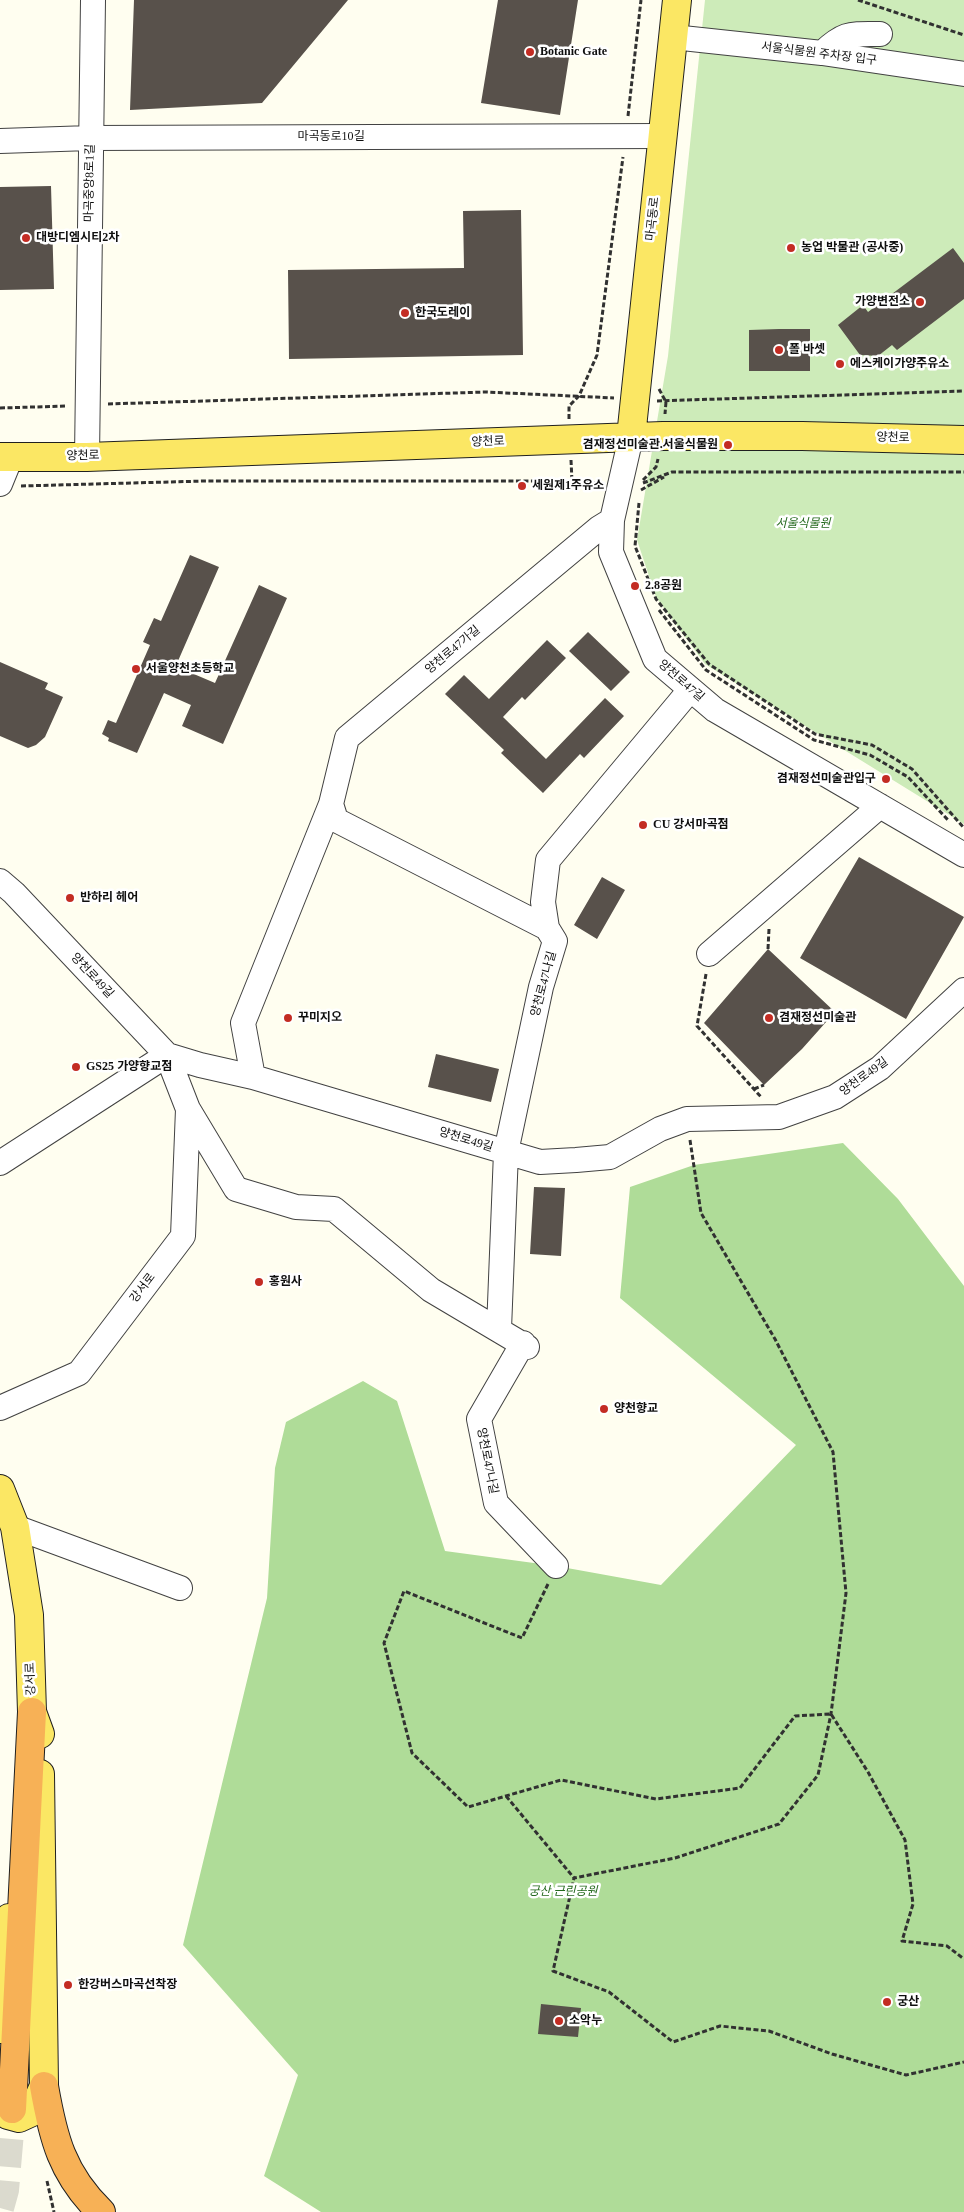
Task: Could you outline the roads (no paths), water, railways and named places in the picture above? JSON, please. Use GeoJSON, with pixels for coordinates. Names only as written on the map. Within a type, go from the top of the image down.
{"type":"FeatureCollection","features":[{"type":"Feature","properties":{"kind":"highway"},"geometry":{"type":"LineString","coordinates":[[6,2108],[32,1712]]}},
{"type":"Feature","properties":{"kind":"highway"},"geometry":{"type":"LineString","coordinates":[[44,2086],[50,2123],[65,2166],[69,2174],[101,2212]]}},
{"type":"Feature","properties":{"kind":"main road","name":"마곡동로"},"geometry":{"type":"LineString","coordinates":[[630,437],[677,0]]}},
{"type":"Feature","properties":{"kind":"main road","name":"양천로"},"geometry":{"type":"LineString","coordinates":[[6,457],[87,457],[630,437],[802,436],[964,440]]}},
{"type":"Feature","properties":{"kind":"main road","name":"강서로"},"geometry":{"type":"LineString","coordinates":[[0,1488],[15,1527],[29,1615],[32,1712]]}},
{"type":"Feature","properties":{"kind":"main road"},"geometry":{"type":"LineString","coordinates":[[0,2028],[13,1869],[20,1740],[32,1712]]}},
{"type":"Feature","properties":{"kind":"main road"},"geometry":{"type":"LineString","coordinates":[[6,2108],[8,2115],[19,2118],[32,2112],[44,2086],[40,1730],[32,1712]]}},
{"type":"Feature","properties":{"kind":"street","name":"마곡중앙8로1길"},"geometry":{"type":"LineString","coordinates":[[87,457],[93,0]]}},
{"type":"Feature","properties":{"kind":"street"},"geometry":{"type":"LineString","coordinates":[[822,53],[842,36],[851,34],[880,34]]}},
{"type":"Feature","properties":{"kind":"street","name":"서울식물원 주차장 입구"},"geometry":{"type":"LineString","coordinates":[[673,37],[822,53],[964,74]]}},
{"type":"Feature","properties":{"kind":"street","name":"마곡동로10길"},"geometry":{"type":"LineString","coordinates":[[0,141],[90,138],[662,136]]}},
{"type":"Feature","properties":{"kind":"street","name":"양천로47길"},"geometry":{"type":"LineString","coordinates":[[630,437],[630,487],[612,520],[611,552],[655,659],[715,710],[964,855]]}},
{"type":"Feature","properties":{"kind":"street","name":"양천로"},"geometry":{"type":"LineString","coordinates":[[6,457],[10,485]]}},
{"type":"Feature","properties":{"kind":"street","name":"양천로47가길"},"geometry":{"type":"LineString","coordinates":[[253,1077],[242,1023],[331,804],[347,738],[599,528],[612,520]]}},
{"type":"Feature","properties":{"kind":"street","name":"양천로47나길"},"geometry":{"type":"LineString","coordinates":[[499,1329],[506,1152],[541,987],[555,941],[546,928],[543,902],[548,860],[690,690]]}},
{"type":"Feature","properties":{"kind":"street"},"geometry":{"type":"LineString","coordinates":[[331,804],[336,820],[546,928]]}},
{"type":"Feature","properties":{"kind":"street"},"geometry":{"type":"LineString","coordinates":[[710,954],[880,806]]}},
{"type":"Feature","properties":{"kind":"street","name":"양천로49길"},"geometry":{"type":"LineString","coordinates":[[0,881],[14,893],[167,1054],[200,1065],[253,1077],[540,1162],[610,1157],[660,1129],[687,1119],[780,1117],[836,1097],[880,1068],[964,990]]}},
{"type":"Feature","properties":{"kind":"street"},"geometry":{"type":"LineString","coordinates":[[0,1163],[167,1054]]}},
{"type":"Feature","properties":{"kind":"street","name":"양천로47나길"},"geometry":{"type":"LineString","coordinates":[[167,1054],[188,1109],[236,1189],[296,1207],[334,1209],[432,1290],[525,1345],[479,1419],[496,1503],[556,1566]]}},
{"type":"Feature","properties":{"kind":"street","name":"강서로"},"geometry":{"type":"LineString","coordinates":[[0,1408],[79,1373],[183,1236],[188,1109]]}},
{"type":"Feature","properties":{"kind":"street"},"geometry":{"type":"LineString","coordinates":[[15,1527],[180,1588]]}},
{"type":"Feature","properties":{"kind":"tunnel"},"geometry":{"type":"LineString","coordinates":[[0,2208],[5,2190],[12,2109]]}},
{"type":"Feature","properties":{"kind":"place","name":"Botanic Gate"},"geometry":{"type":"Point","coordinates":[530,52]}},
{"type":"Feature","properties":{"kind":"place","name":"대방디엠시티2차"},"geometry":{"type":"Point","coordinates":[26,238]}},
{"type":"Feature","properties":{"kind":"place","name":"농업 박물관 (공사중)"},"geometry":{"type":"Point","coordinates":[791,248]}},
{"type":"Feature","properties":{"kind":"place","name":"가양변전소"},"geometry":{"type":"Point","coordinates":[920,302]}},
{"type":"Feature","properties":{"kind":"place","name":"한국도레이"},"geometry":{"type":"Point","coordinates":[405,313]}},
{"type":"Feature","properties":{"kind":"place","name":"폴 바셋"},"geometry":{"type":"Point","coordinates":[779,350]}},
{"type":"Feature","properties":{"kind":"place","name":"에스케이가양주유소"},"geometry":{"type":"Point","coordinates":[840,364]}},
{"type":"Feature","properties":{"kind":"place","name":"겸재정선미술관.서울식물원"},"geometry":{"type":"Point","coordinates":[728,445]}},
{"type":"Feature","properties":{"kind":"place","name":"세원제1주유소"},"geometry":{"type":"Point","coordinates":[522,486]}},
{"type":"Feature","properties":{"kind":"place","name":"2.8공원"},"geometry":{"type":"Point","coordinates":[635,586]}},
{"type":"Feature","properties":{"kind":"place","name":"서울양천초등학교"},"geometry":{"type":"Point","coordinates":[136,669]}},
{"type":"Feature","properties":{"kind":"place","name":"겸재정선미술관입구"},"geometry":{"type":"Point","coordinates":[886,779]}},
{"type":"Feature","properties":{"kind":"place","name":"CU 강서마곡점"},"geometry":{"type":"Point","coordinates":[643,825]}},
{"type":"Feature","properties":{"kind":"place","name":"반하리 헤어"},"geometry":{"type":"Point","coordinates":[70,898]}},
{"type":"Feature","properties":{"kind":"place","name":"꾸미지오"},"geometry":{"type":"Point","coordinates":[288,1018]}},
{"type":"Feature","properties":{"kind":"place","name":"겸재정선미술관"},"geometry":{"type":"Point","coordinates":[769,1018]}},
{"type":"Feature","properties":{"kind":"place","name":"GS25 가양향교점"},"geometry":{"type":"Point","coordinates":[76,1067]}},
{"type":"Feature","properties":{"kind":"place","name":"홍원사"},"geometry":{"type":"Point","coordinates":[259,1282]}},
{"type":"Feature","properties":{"kind":"place","name":"양천향교"},"geometry":{"type":"Point","coordinates":[604,1409]}},
{"type":"Feature","properties":{"kind":"place","name":"한강버스마곡선착장"},"geometry":{"type":"Point","coordinates":[68,1985]}},
{"type":"Feature","properties":{"kind":"place","name":"궁산"},"geometry":{"type":"Point","coordinates":[887,2002]}},
{"type":"Feature","properties":{"kind":"place","name":"소악누"},"geometry":{"type":"Point","coordinates":[559,2021]}},
{"type":"Feature","properties":{"kind":"park label","name":"서울식물원"},"geometry":{"type":"Point","coordinates":[803,524]}},
{"type":"Feature","properties":{"kind":"park label","name":"궁산 근린공원"},"geometry":{"type":"Point","coordinates":[563,1892]}}]}
